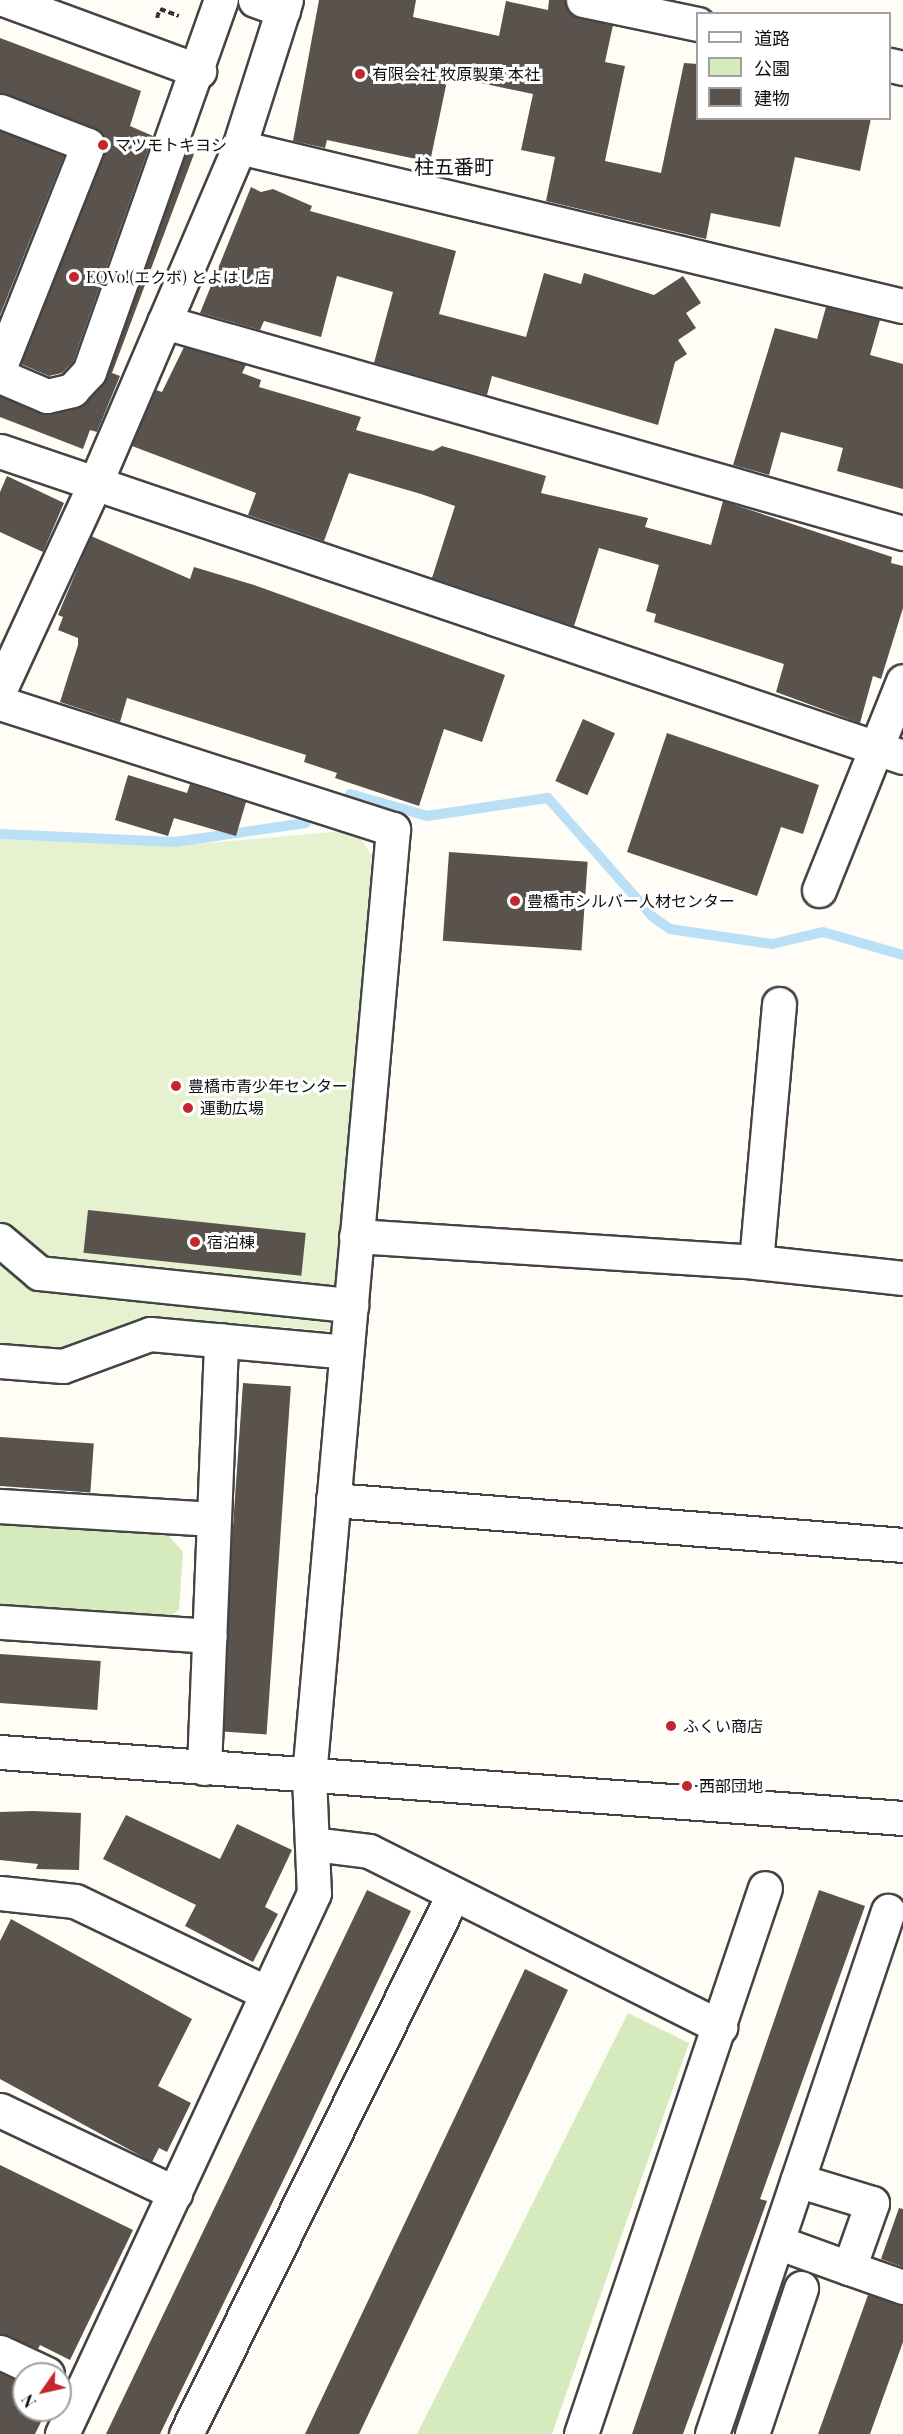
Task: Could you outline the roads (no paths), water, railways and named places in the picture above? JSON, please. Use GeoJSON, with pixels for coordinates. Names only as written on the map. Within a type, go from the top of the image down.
{"type":"FeatureCollection","features":[{"type":"Feature","properties":{"kind":"street"},"geometry":{"type":"LineString","coordinates":[[0,376],[48,396],[72,390],[89,372],[199,71],[221,0]]}},
{"type":"Feature","properties":{"kind":"street"},"geometry":{"type":"LineString","coordinates":[[583,0],[696,24]]}},
{"type":"Feature","properties":{"kind":"street"},"geometry":{"type":"LineString","coordinates":[[16,2],[199,71]]}},
{"type":"Feature","properties":{"kind":"street"},"geometry":{"type":"LineString","coordinates":[[0,689],[94,486],[239,147],[275,3]]}},
{"type":"Feature","properties":{"kind":"street"},"geometry":{"type":"LineString","coordinates":[[0,111],[88,145],[0,366]]}},
{"type":"Feature","properties":{"kind":"street"},"geometry":{"type":"LineString","coordinates":[[239,147],[903,306]]}},
{"type":"Feature","properties":{"kind":"street"},"geometry":{"type":"LineString","coordinates":[[164,322],[903,533]]}},
{"type":"Feature","properties":{"kind":"street"},"geometry":{"type":"LineString","coordinates":[[0,451],[94,486],[890,752]]}},
{"type":"Feature","properties":{"kind":"street"},"geometry":{"type":"LineString","coordinates":[[819,890],[890,752],[903,681]]}},
{"type":"Feature","properties":{"kind":"street"},"geometry":{"type":"LineString","coordinates":[[0,703],[393,829],[309,1776],[314,1893],[176,2193],[72,2384]]}},
{"type":"Feature","properties":{"kind":"street"},"geometry":{"type":"LineString","coordinates":[[756,1262],[779,1004]]}},
{"type":"Feature","properties":{"kind":"street"},"geometry":{"type":"LineString","coordinates":[[356,1236],[756,1262],[903,1278]]}},
{"type":"Feature","properties":{"kind":"street"},"geometry":{"type":"LineString","coordinates":[[0,1240],[39,1273],[351,1305]]}},
{"type":"Feature","properties":{"kind":"street"},"geometry":{"type":"LineString","coordinates":[[0,1361],[63,1366],[150,1334],[346,1352]]}},
{"type":"Feature","properties":{"kind":"street"},"geometry":{"type":"LineString","coordinates":[[204,1768],[221,1340]]}},
{"type":"Feature","properties":{"kind":"street"},"geometry":{"type":"LineString","coordinates":[[333,1500],[903,1545]]}},
{"type":"Feature","properties":{"kind":"street"},"geometry":{"type":"LineString","coordinates":[[0,1506],[214,1520]]}},
{"type":"Feature","properties":{"kind":"street"},"geometry":{"type":"LineString","coordinates":[[0,1622],[210,1636]]}},
{"type":"Feature","properties":{"kind":"street"},"geometry":{"type":"LineString","coordinates":[[0,1752],[903,1818]]}},
{"type":"Feature","properties":{"kind":"street"},"geometry":{"type":"LineString","coordinates":[[313,1844],[369,1851],[452,1897],[720,2027]]}},
{"type":"Feature","properties":{"kind":"street"},"geometry":{"type":"LineString","coordinates":[[581,2434],[765,1888]]}},
{"type":"Feature","properties":{"kind":"street"},"geometry":{"type":"LineString","coordinates":[[0,1893],[75,1901],[267,1993]]}},
{"type":"Feature","properties":{"kind":"street"},"geometry":{"type":"LineString","coordinates":[[186,2434],[452,1897]]}},
{"type":"Feature","properties":{"kind":"street"},"geometry":{"type":"LineString","coordinates":[[712,2434],[888,1911]]}},
{"type":"Feature","properties":{"kind":"street"},"geometry":{"type":"LineString","coordinates":[[0,2110],[176,2193]]}},
{"type":"Feature","properties":{"kind":"street"},"geometry":{"type":"LineString","coordinates":[[797,2180],[872,2203],[849,2268]]}},
{"type":"Feature","properties":{"kind":"street"},"geometry":{"type":"LineString","coordinates":[[777,2242],[903,2287]]}},
{"type":"Feature","properties":{"kind":"street"},"geometry":{"type":"LineString","coordinates":[[752,2434],[801,2288]]}},
{"type":"Feature","properties":{"kind":"street"},"geometry":{"type":"LineString","coordinates":[[0,2352],[21,2362]]}},
{"type":"Feature","properties":{"kind":"waterway"},"geometry":{"type":"LineString","coordinates":[[350,794],[427,816],[548,798],[653,917],[670,929],[772,944],[823,932],[903,955]]}},
{"type":"Feature","properties":{"kind":"waterway"},"geometry":{"type":"LineString","coordinates":[[0,834],[175,842],[306,823]]}},
{"type":"Feature","properties":{"kind":"place","name":"有限会社 牧原製菓 本社"},"geometry":{"type":"Point","coordinates":[360,74]}},
{"type":"Feature","properties":{"kind":"place","name":"マツモトキヨシ"},"geometry":{"type":"Point","coordinates":[103,145]}},
{"type":"Feature","properties":{"kind":"place","name":"EQVo!(エクボ) とよはし店"},"geometry":{"type":"Point","coordinates":[74,277]}},
{"type":"Feature","properties":{"kind":"place","name":"豊橋市シルバー人材センター"},"geometry":{"type":"Point","coordinates":[515,901]}},
{"type":"Feature","properties":{"kind":"place","name":"豊橋市青少年センター"},"geometry":{"type":"Point","coordinates":[176,1086]}},
{"type":"Feature","properties":{"kind":"place","name":"運動広場"},"geometry":{"type":"Point","coordinates":[188,1108]}},
{"type":"Feature","properties":{"kind":"place","name":"宿泊棟"},"geometry":{"type":"Point","coordinates":[195,1242]}},
{"type":"Feature","properties":{"kind":"place","name":"ふくい商店"},"geometry":{"type":"Point","coordinates":[671,1726]}},
{"type":"Feature","properties":{"kind":"place","name":"西部団地"},"geometry":{"type":"Point","coordinates":[687,1786]}},
{"type":"Feature","properties":{"kind":"district","name":"柱五番町"},"geometry":{"type":"Point","coordinates":[454,165]}}]}
